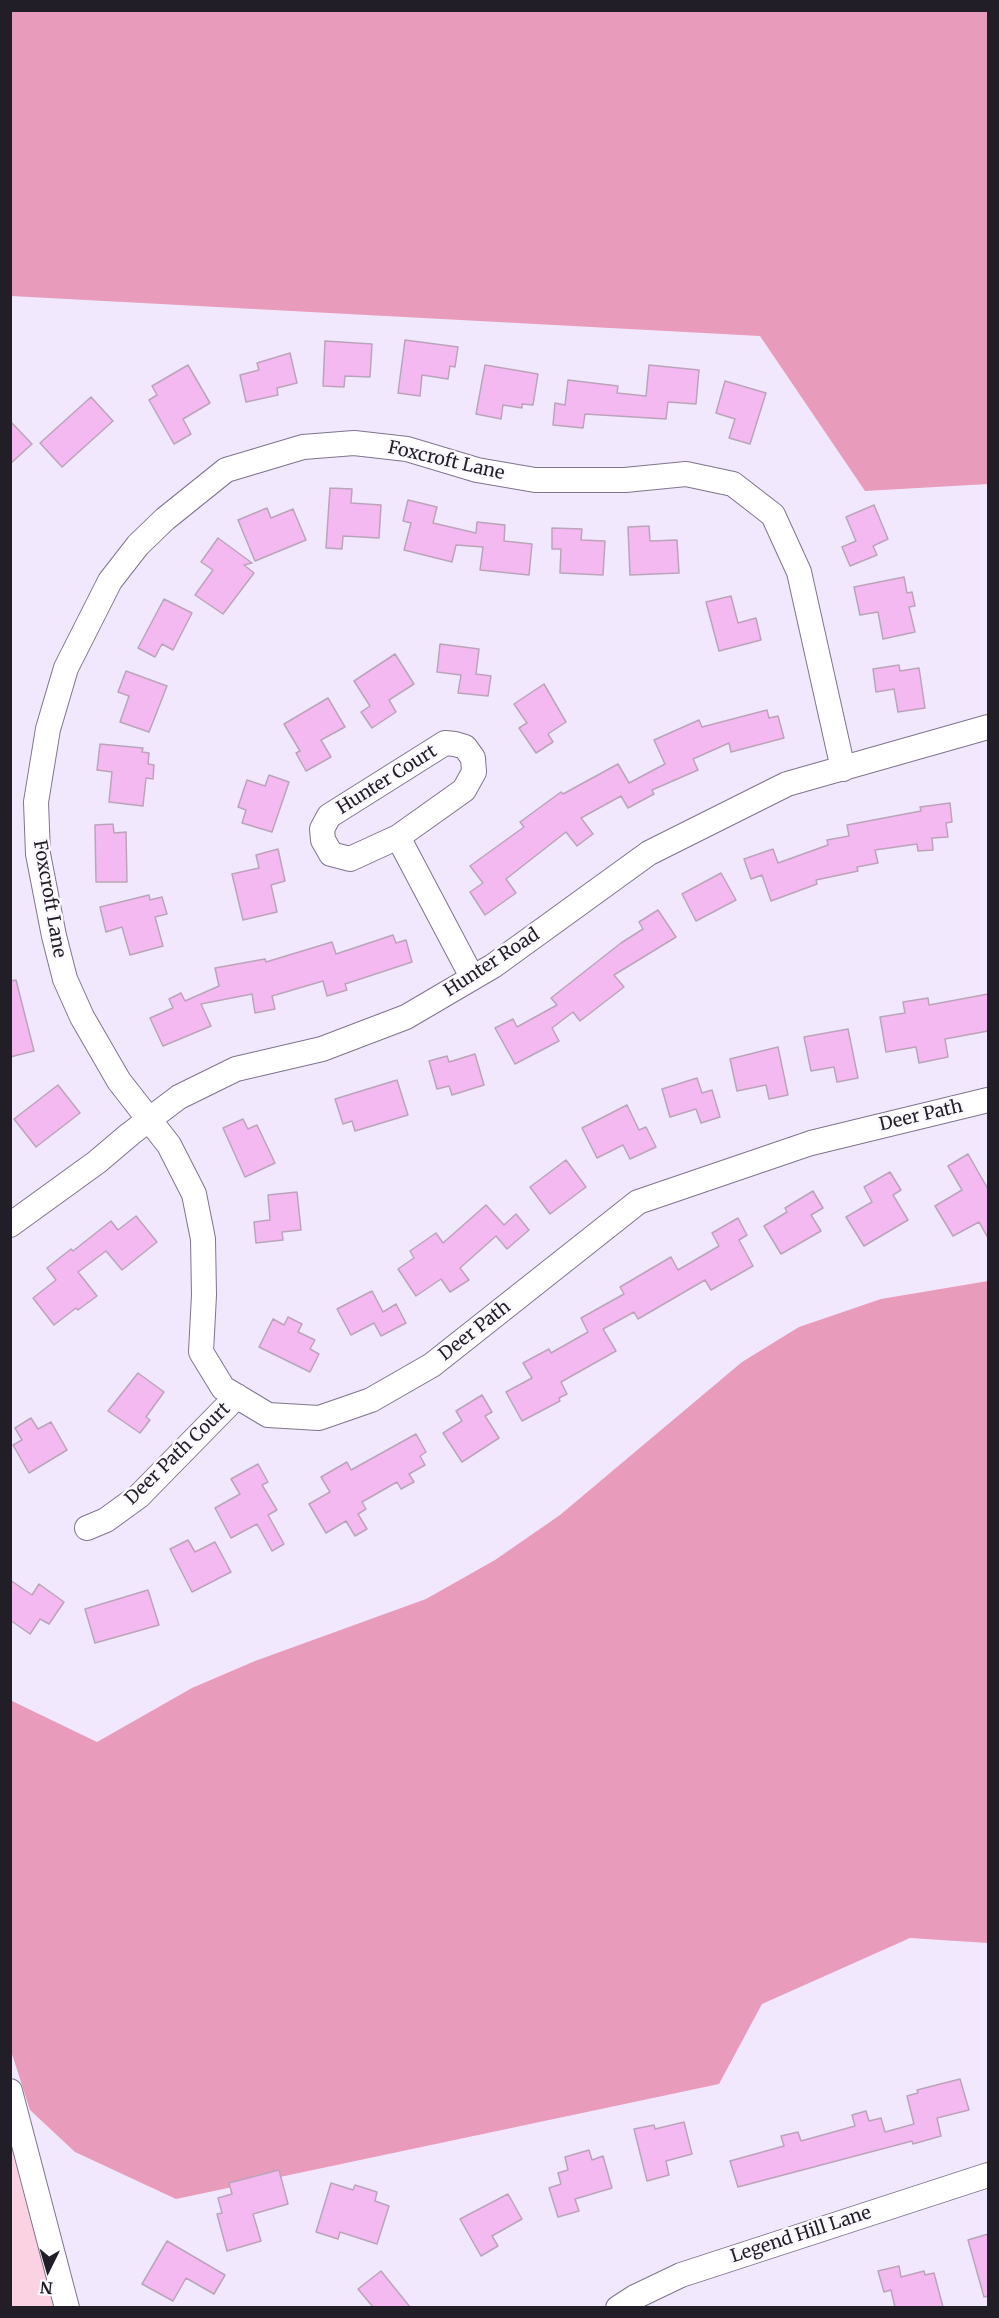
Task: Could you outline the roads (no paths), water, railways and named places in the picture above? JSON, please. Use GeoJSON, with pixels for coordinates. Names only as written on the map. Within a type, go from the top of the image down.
{"type":"FeatureCollection","features":[{"type":"Feature","properties":{"kind":"street","name":"Foxcroft Lane"},"geometry":{"type":"LineString","coordinates":[[150,1118],[119,1081],[82,1017],[65,979],[38,854],[36,802],[48,729],[66,669],[110,581],[138,545],[182,504],[226,470],[303,447],[354,443],[407,448],[477,470],[535,480],[625,480],[686,474],[733,484],[773,515],[799,572],[843,769]]}},
{"type":"Feature","properties":{"kind":"street","name":"Hunter Road"},"geometry":{"type":"LineString","coordinates":[[10,1225],[97,1162],[179,1097],[236,1069],[322,1049],[406,1017],[493,966],[649,853],[787,784],[988,727]]}},
{"type":"Feature","properties":{"kind":"street","name":"Hunter Court"},"geometry":{"type":"LineString","coordinates":[[445,743],[465,747],[473,758],[474,772],[464,790],[398,837],[350,860],[331,854],[323,840],[322,829],[329,816],[445,743]]}},
{"type":"Feature","properties":{"kind":"street"},"geometry":{"type":"LineString","coordinates":[[398,837],[472,977]]}},
{"type":"Feature","properties":{"kind":"street","name":"Deer Path"},"geometry":{"type":"LineString","coordinates":[[150,1118],[169,1145],[194,1194],[203,1239],[204,1295],[201,1352],[223,1388],[268,1415],[320,1419],[371,1400],[432,1365],[638,1202],[811,1143],[988,1100]]}},
{"type":"Feature","properties":{"kind":"street","name":"Deer Path Court"},"geometry":{"type":"LineString","coordinates":[[87,1528],[106,1520],[138,1496],[237,1396]]}},
{"type":"Feature","properties":{"kind":"street"},"geometry":{"type":"LineString","coordinates":[[10,2091],[68,2307]]}},
{"type":"Feature","properties":{"kind":"street","name":"Legend Hill Lane"},"geometry":{"type":"LineString","coordinates":[[618,2307],[635,2296],[681,2275],[988,2175]]}}]}
